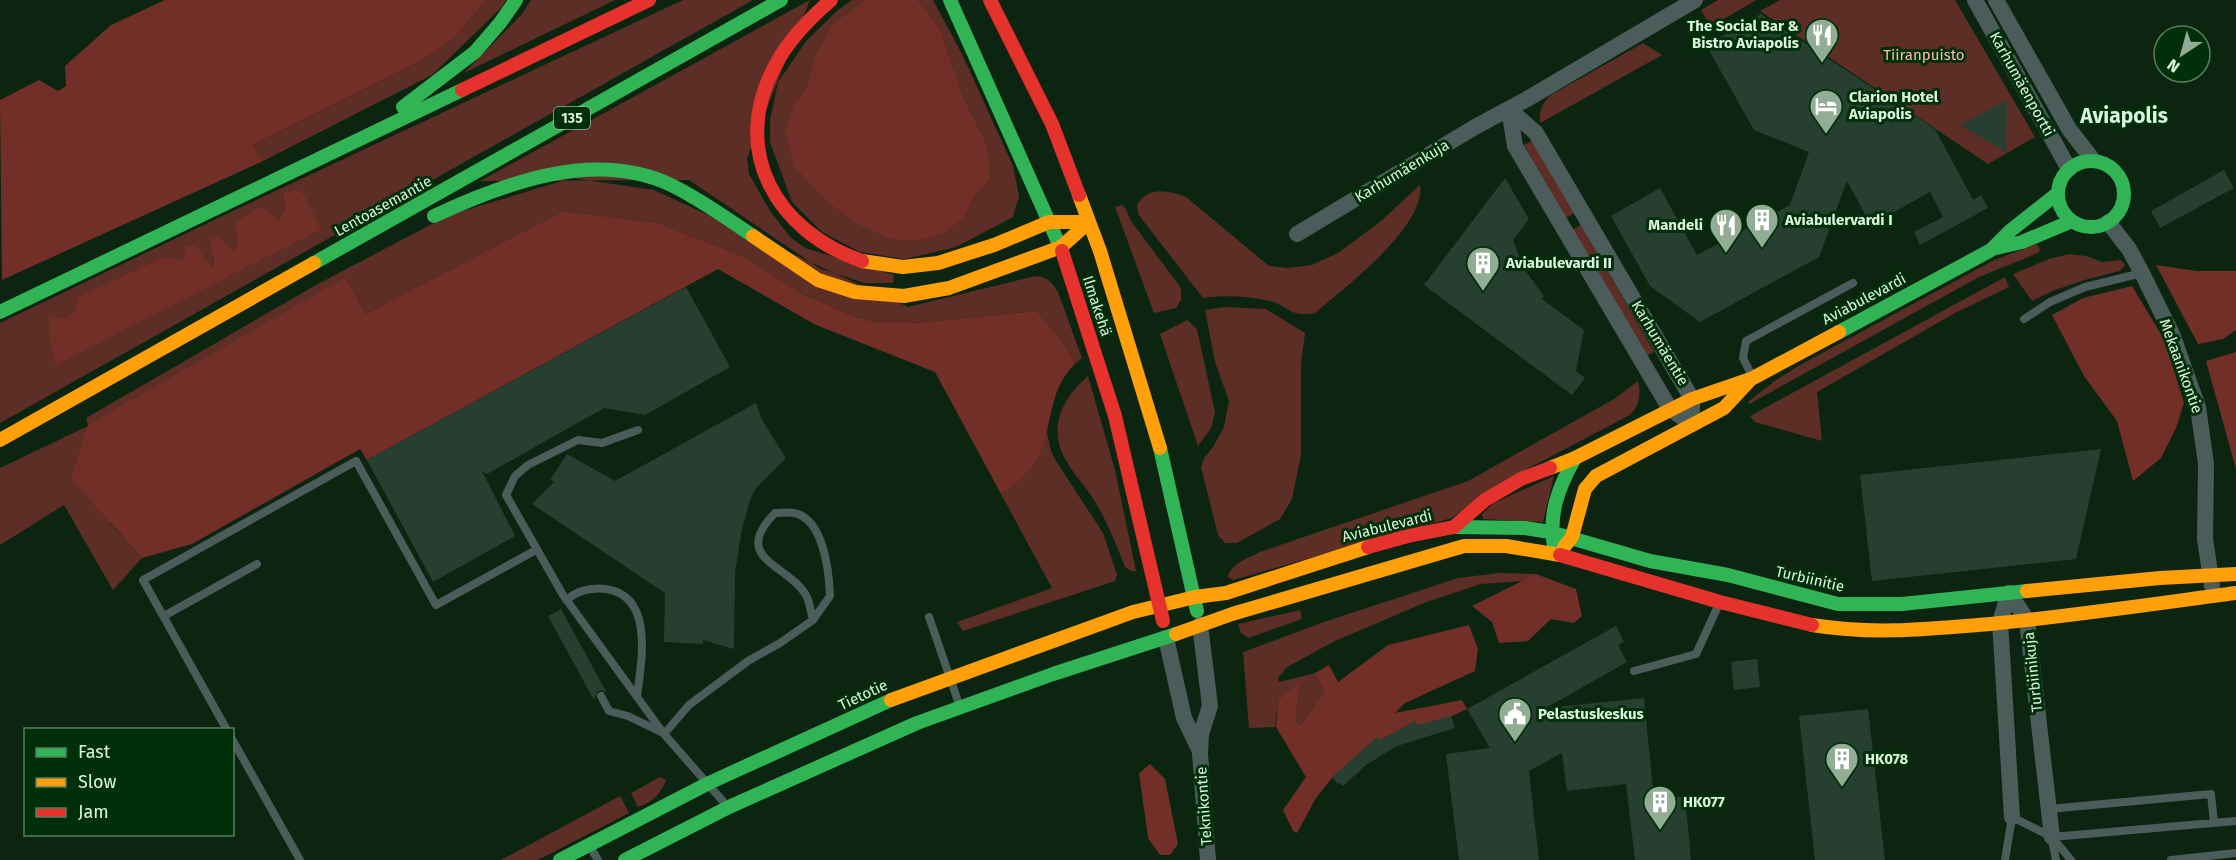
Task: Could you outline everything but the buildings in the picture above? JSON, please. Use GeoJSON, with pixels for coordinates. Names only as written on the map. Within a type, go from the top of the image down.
{"type":"FeatureCollection","features":[{"type":"Feature","properties":{"kind":"main road"},"geometry":{"type":"LineString","coordinates":[[373,134],[416,96],[475,52],[516,0]]}},
{"type":"Feature","properties":{"kind":"main road"},"geometry":{"type":"LineString","coordinates":[[0,312],[649,0]]}},
{"type":"Feature","properties":{"kind":"main road","name":"Lentoasemantie"},"geometry":{"type":"LineString","coordinates":[[0,440],[781,0]]}},
{"type":"Feature","properties":{"kind":"main road"},"geometry":{"type":"LineString","coordinates":[[831,0],[811,17],[781,54],[769,76],[758,115],[757,140],[764,177],[778,202],[794,221],[828,248],[864,263],[903,268],[925,266],[952,259],[1050,221],[1089,222]]}},
{"type":"Feature","properties":{"kind":"main road","name":"Ilmakehä"},"geometry":{"type":"LineString","coordinates":[[990,0],[1052,124],[1100,250],[1157,434],[1200,625]]}},
{"type":"Feature","properties":{"kind":"main road","name":"Ilmakehä"},"geometry":{"type":"LineString","coordinates":[[952,4],[1061,247],[1114,416],[1166,638]]}},
{"type":"Feature","properties":{"kind":"main road"},"geometry":{"type":"LineString","coordinates":[[2093,160],[2105,163],[2115,170],[2122,180],[2125,192],[2124,201],[2115,217],[2101,226],[2086,226],[2072,221],[2064,213],[2058,193],[2061,180],[2069,169],[2084,161],[2093,160]]}},
{"type":"Feature","properties":{"kind":"main road"},"geometry":{"type":"LineString","coordinates":[[422,221],[475,197],[518,182],[565,172],[598,171],[632,174],[669,184],[701,201],[818,280],[855,292],[904,296],[949,288],[1061,247],[1089,222]]}},
{"type":"Feature","properties":{"kind":"main road","name":"Aviabulevardi"},"geometry":{"type":"LineString","coordinates":[[1195,597],[1239,590],[1347,553],[1408,536],[1454,527],[1485,500],[1512,485],[1575,458],[1692,399],[1753,378],[1991,249],[2058,193]]}},
{"type":"Feature","properties":{"kind":"main road","name":"Aviabulevardi"},"geometry":{"type":"LineString","coordinates":[[1991,249],[2022,242],[2072,221]]}},
{"type":"Feature","properties":{"kind":"main road"},"geometry":{"type":"LineString","coordinates":[[362,237],[402,228]]}},
{"type":"Feature","properties":{"kind":"main road","name":"Aviabulevardi"},"geometry":{"type":"LineString","coordinates":[[1556,554],[1572,537],[1586,489],[1596,476],[1724,408],[1753,378]]}},
{"type":"Feature","properties":{"kind":"main road"},"geometry":{"type":"LineString","coordinates":[[1556,554],[1550,532],[1553,512],[1565,474],[1575,458]]}},
{"type":"Feature","properties":{"kind":"main road","name":"Turbiinitie"},"geometry":{"type":"LineString","coordinates":[[1454,527],[1502,527],[1550,532],[1650,561],[1728,575],[1838,604],[1902,604],[2236,574]]}},
{"type":"Feature","properties":{"kind":"main road"},"geometry":{"type":"LineString","coordinates":[[626,860],[729,807],[917,723],[1200,625],[1464,546],[1506,546],[1556,554],[1720,602],[1835,629],[1902,632],[2027,620],[2236,593]]}},
{"type":"Feature","properties":{"kind":"main road","name":"Tietotie"},"geometry":{"type":"LineString","coordinates":[[560,860],[709,783],[906,693],[1132,612],[1195,597]]}},
{"type":"Feature","properties":{"kind":"street"},"geometry":{"type":"LineString","coordinates":[[1509,109],[1695,0]]}},
{"type":"Feature","properties":{"kind":"street","name":"Karhumäenportti"},"geometry":{"type":"LineString","coordinates":[[1975,0],[2069,169]]}},
{"type":"Feature","properties":{"kind":"street","name":"Karhumäenportti"},"geometry":{"type":"LineString","coordinates":[[1996,0],[2069,129],[2093,160]]}},
{"type":"Feature","properties":{"kind":"street","name":"Karhumäenkuja"},"geometry":{"type":"LineString","coordinates":[[1296,234],[1509,109]]}},
{"type":"Feature","properties":{"kind":"street","name":"Karhumäentie"},"geometry":{"type":"LineString","coordinates":[[1509,109],[1536,133],[1692,399],[1692,424]]}},
{"type":"Feature","properties":{"kind":"street","name":"Karhumäentie"},"geometry":{"type":"LineString","coordinates":[[1509,109],[1515,146],[1670,409],[1692,424]]}},
{"type":"Feature","properties":{"kind":"street","name":"Mekaanikontie"},"geometry":{"type":"LineString","coordinates":[[2108,222],[2129,249],[2172,334],[2198,407],[2206,464],[2205,539],[2214,596]]}},
{"type":"Feature","properties":{"kind":"street","name":"Turbiinikuja"},"geometry":{"type":"LineString","coordinates":[[2009,593],[2027,620],[2052,837]]}},
{"type":"Feature","properties":{"kind":"street","name":"Turbiinikuja"},"geometry":{"type":"LineString","coordinates":[[2009,593],[2000,622],[2012,817]]}},
{"type":"Feature","properties":{"kind":"street","name":"Teknikontie"},"geometry":{"type":"LineString","coordinates":[[1200,625],[1210,706],[1201,734],[1200,753],[1208,860]]}},
{"type":"Feature","properties":{"kind":"street","name":"Teknikontie"},"geometry":{"type":"LineString","coordinates":[[1166,638],[1184,718],[1200,753]]}},
{"type":"Feature","properties":{"kind":"lane"},"geometry":{"type":"LineString","coordinates":[[2024,319],[2050,302],[2085,287],[2142,273]]}},
{"type":"Feature","properties":{"kind":"lane"},"geometry":{"type":"LineString","coordinates":[[1753,378],[1743,358],[1746,341],[1853,283]]}},
{"type":"Feature","properties":{"kind":"lane"},"geometry":{"type":"LineString","coordinates":[[638,430],[602,443],[578,440],[528,465],[515,476],[506,495],[566,600],[664,734],[729,807]]}},
{"type":"Feature","properties":{"kind":"lane"},"geometry":{"type":"LineString","coordinates":[[226,728],[143,580],[357,461],[436,605],[536,550]]}},
{"type":"Feature","properties":{"kind":"lane"},"geometry":{"type":"LineString","coordinates":[[664,734],[689,705],[748,661],[780,643],[813,620],[830,596],[824,550],[811,522],[796,513],[775,513],[764,524],[758,541],[763,558],[793,580],[806,597],[813,620]]}},
{"type":"Feature","properties":{"kind":"lane"},"geometry":{"type":"LineString","coordinates":[[164,616],[257,564]]}},
{"type":"Feature","properties":{"kind":"lane"},"geometry":{"type":"LineString","coordinates":[[566,600],[574,594],[594,588],[614,590],[627,600],[638,614],[642,627],[638,697]]}},
{"type":"Feature","properties":{"kind":"lane"},"geometry":{"type":"LineString","coordinates":[[1634,671],[1696,654],[1720,602]]}},
{"type":"Feature","properties":{"kind":"lane"},"geometry":{"type":"LineString","coordinates":[[928,617],[960,707]]}},
{"type":"Feature","properties":{"kind":"lane"},"geometry":{"type":"LineString","coordinates":[[601,696],[609,711],[628,716],[664,734]]}},
{"type":"Feature","properties":{"kind":"lane"},"geometry":{"type":"LineString","coordinates":[[234,743],[300,860]]}},
{"type":"Feature","properties":{"kind":"lane"},"geometry":{"type":"LineString","coordinates":[[2049,809],[2211,794],[2214,823]]}},
{"type":"Feature","properties":{"kind":"lane"},"geometry":{"type":"LineString","coordinates":[[2005,860],[2012,817],[2052,837],[2071,860]]}},
{"type":"Feature","properties":{"kind":"lane"},"geometry":{"type":"LineString","coordinates":[[2052,837],[2236,821]]}},
{"type":"Feature","properties":{"kind":"lane"},"geometry":{"type":"LineString","coordinates":[[2052,837],[2056,860]]}},
{"type":"Feature","properties":{"kind":"lane"},"geometry":{"type":"LineString","coordinates":[[589,845],[598,860]]}},
{"type":"Feature","properties":{"kind":"lane"},"geometry":{"type":"LineString","coordinates":[[2171,860],[2236,853]]}},
{"type":"Feature","properties":{"kind":"green space"},"geometry":{"type":"Polygon","coordinates":[[[486,0],[506,0],[502,7],[432,75],[263,161],[253,145],[421,61],[455,38],[486,0]]]}},
{"type":"Feature","properties":{"kind":"green space"},"geometry":{"type":"Polygon","coordinates":[[[531,0],[615,0],[464,73],[522,14],[531,0]]]}},
{"type":"Feature","properties":{"kind":"green space"},"geometry":{"type":"Polygon","coordinates":[[[683,0],[753,0],[0,423],[0,323],[683,0]],[[297,189],[283,194],[285,210],[278,220],[237,241],[234,251],[219,237],[211,268],[185,255],[180,260],[76,310],[64,319],[50,316],[50,344],[321,229],[297,189]]]}},
{"type":"Feature","properties":{"kind":"green space"},"geometry":{"type":"Polygon","coordinates":[[[810,0],[747,158],[749,174],[770,211],[790,237],[805,248],[894,275],[893,283],[864,283],[819,268],[689,180],[480,181],[810,0]]]}},
{"type":"Feature","properties":{"kind":"green space"},"geometry":{"type":"Polygon","coordinates":[[[852,0],[866,0],[834,22],[817,51],[806,87],[795,103],[965,216],[975,195],[991,180],[988,147],[964,99],[940,28],[918,0],[933,0],[963,56],[1013,166],[1019,196],[1013,217],[956,247],[905,259],[860,252],[822,232],[792,202],[770,142],[770,120],[778,82],[807,40],[838,10],[852,0]]]}},
{"type":"Feature","properties":{"kind":"green space"},"geometry":{"type":"Polygon","coordinates":[[[1718,0],[1756,0],[1712,26],[1701,10],[1718,0]]]}},
{"type":"Feature","properties":{"kind":"green space","name":"Tiiranpuisto"},"geometry":{"type":"Polygon","coordinates":[[[1780,0],[1955,0],[2035,137],[1988,164],[1760,11],[1780,0]]]}},
{"type":"Feature","properties":{"kind":"green space"},"geometry":{"type":"Polygon","coordinates":[[[1643,43],[1662,55],[1540,123],[1542,107],[1551,95],[1643,43]]]}},
{"type":"Feature","properties":{"kind":"green space"},"geometry":{"type":"Polygon","coordinates":[[[1533,140],[1575,213],[1566,218],[1524,145],[1533,140]]]}},
{"type":"Feature","properties":{"kind":"green space"},"geometry":{"type":"Polygon","coordinates":[[[572,178],[654,190],[908,307],[1035,276],[1046,279],[1058,292],[1082,358],[1075,364],[1062,341],[1037,311],[913,323],[880,323],[855,317],[801,293],[747,258],[658,223],[563,211],[365,314],[346,277],[110,523],[142,558],[113,590],[64,505],[0,545],[0,468],[88,426],[86,418],[316,285],[449,215],[572,178]]]}},
{"type":"Feature","properties":{"kind":"green space"},"geometry":{"type":"Polygon","coordinates":[[[1420,185],[1418,201],[1410,219],[1397,237],[1345,288],[1315,313],[1306,314],[1299,314],[1273,302],[1258,299],[1226,296],[1203,298],[1138,214],[1137,205],[1147,195],[1159,191],[1186,197],[1269,266],[1287,268],[1312,265],[1338,253],[1381,221],[1420,185]]]}},
{"type":"Feature","properties":{"kind":"green space"},"geometry":{"type":"Polygon","coordinates":[[[1122,205],[1131,221],[1181,288],[1181,300],[1176,308],[1154,313],[1115,207],[1122,205]]]}},
{"type":"Feature","properties":{"kind":"green space"},"geometry":{"type":"Polygon","coordinates":[[[1581,225],[1654,352],[1645,357],[1572,230],[1581,225]]]}},
{"type":"Feature","properties":{"kind":"green space"},"geometry":{"type":"Polygon","coordinates":[[[2037,244],[2040,250],[2038,253],[1979,277],[1749,404],[1748,402],[1776,380],[1800,365],[1994,260],[2037,244]]]}},
{"type":"Feature","properties":{"kind":"green space"},"geometry":{"type":"Polygon","coordinates":[[[2069,254],[2086,256],[2102,262],[2121,260],[2125,265],[2120,271],[2055,290],[2032,301],[2013,274],[2049,259],[2069,254]]]}},
{"type":"Feature","properties":{"kind":"green space"},"geometry":{"type":"Polygon","coordinates":[[[2005,277],[2009,287],[1955,313],[1817,392],[1822,441],[1755,422],[1750,416],[2005,277]]]}},
{"type":"Feature","properties":{"kind":"green space"},"geometry":{"type":"Polygon","coordinates":[[[1225,307],[1266,309],[1305,333],[1301,365],[1301,455],[1292,499],[1280,519],[1237,543],[1225,543],[1218,535],[1201,467],[1204,458],[1224,427],[1229,401],[1215,362],[1205,310],[1225,307]]]}},
{"type":"Feature","properties":{"kind":"green space"},"geometry":{"type":"Polygon","coordinates":[[[1187,320],[1197,329],[1215,412],[1211,428],[1198,446],[1160,334],[1187,320]]]}},
{"type":"Feature","properties":{"kind":"green space"},"geometry":{"type":"Polygon","coordinates":[[[1088,376],[1115,470],[1136,571],[1125,567],[1103,516],[1067,462],[1058,438],[1060,416],[1064,405],[1088,376]]]}},
{"type":"Feature","properties":{"kind":"green space"},"geometry":{"type":"Polygon","coordinates":[[[1638,381],[1639,399],[1630,415],[1502,482],[1452,518],[1233,580],[1228,577],[1233,568],[1260,552],[1468,481],[1614,399],[1638,381]]]}},
{"type":"Feature","properties":{"kind":"green space"},"geometry":{"type":"Polygon","coordinates":[[[1047,432],[1051,451],[1056,461],[1103,533],[1117,575],[1115,581],[963,631],[957,622],[1052,588],[1001,494],[1030,467],[1047,432]]]}},
{"type":"Feature","properties":{"kind":"green space"},"geometry":{"type":"Polygon","coordinates":[[[1554,476],[1543,522],[1483,519],[1482,514],[1494,503],[1554,476]]]}},
{"type":"Feature","properties":{"kind":"green space"},"geometry":{"type":"Polygon","coordinates":[[[1499,573],[1536,574],[1523,581],[1481,584],[1424,603],[1335,641],[1287,667],[1278,678],[1279,682],[1315,673],[1324,692],[1301,725],[1296,721],[1300,683],[1278,700],[1275,727],[1249,728],[1243,652],[1324,622],[1458,578],[1499,573]]]}},
{"type":"Feature","properties":{"kind":"green space"},"geometry":{"type":"Polygon","coordinates":[[[1300,610],[1302,619],[1248,638],[1241,633],[1238,624],[1300,610]]]}},
{"type":"Feature","properties":{"kind":"green space"},"geometry":{"type":"Polygon","coordinates":[[[660,777],[666,780],[659,793],[648,803],[638,807],[631,793],[660,777]]]}},
{"type":"Feature","properties":{"kind":"green space"},"geometry":{"type":"Polygon","coordinates":[[[620,796],[629,813],[538,860],[501,860],[620,796]]]}},
{"type":"Feature","properties":{"kind":"shaded area"},"geometry":{"type":"Polygon","coordinates":[[[165,0],[486,0],[455,38],[421,61],[253,145],[263,161],[2,280],[0,100],[39,80],[58,91],[66,86],[65,66],[111,25],[165,0]]]}},
{"type":"Feature","properties":{"kind":"shaded area"},"geometry":{"type":"Polygon","coordinates":[[[866,0],[918,0],[940,28],[964,99],[988,147],[991,180],[975,195],[965,216],[946,232],[919,240],[890,239],[856,223],[828,202],[794,166],[785,131],[795,103],[806,87],[817,51],[834,22],[866,0]]]}},
{"type":"Feature","properties":{"kind":"shaded area"},"geometry":{"type":"Polygon","coordinates":[[[297,189],[305,196],[321,229],[56,365],[50,344],[49,315],[64,319],[76,310],[78,297],[165,257],[180,260],[185,255],[185,247],[196,245],[211,268],[214,259],[209,236],[219,237],[234,251],[237,241],[236,222],[261,207],[278,220],[285,210],[283,193],[297,189]]]}},
{"type":"Feature","properties":{"kind":"shaded area"},"geometry":{"type":"Polygon","coordinates":[[[563,211],[658,223],[747,258],[801,293],[855,317],[880,323],[913,323],[1037,311],[1062,341],[1075,364],[1065,375],[1059,388],[1039,454],[1018,482],[1001,494],[935,372],[816,325],[718,269],[367,460],[360,449],[192,544],[142,558],[71,479],[88,425],[346,277],[365,314],[563,211]]]}},
{"type":"Feature","properties":{"kind":"shaded area"},"geometry":{"type":"Polygon","coordinates":[[[2156,265],[2197,271],[2236,271],[2236,330],[2223,339],[2198,344],[2156,265]]]}},
{"type":"Feature","properties":{"kind":"shaded area"},"geometry":{"type":"Polygon","coordinates":[[[2132,286],[2165,341],[2184,403],[2176,428],[2161,458],[2133,481],[2117,421],[2084,376],[2052,315],[2083,298],[2132,286]]]}},
{"type":"Feature","properties":{"kind":"shaded area"},"geometry":{"type":"Polygon","coordinates":[[[2236,352],[2236,469],[2206,361],[2236,352]]]}},
{"type":"Feature","properties":{"kind":"shaded area"},"geometry":{"type":"Polygon","coordinates":[[[1536,574],[1576,589],[1582,616],[1574,623],[1551,619],[1528,641],[1499,643],[1492,622],[1472,606],[1536,574]]]}},
{"type":"Feature","properties":{"kind":"shaded area"},"geometry":{"type":"Polygon","coordinates":[[[1469,625],[1478,649],[1475,671],[1405,703],[1395,713],[1462,700],[1467,709],[1430,726],[1393,733],[1375,743],[1333,777],[1316,798],[1297,833],[1293,831],[1283,810],[1306,777],[1276,727],[1278,700],[1300,682],[1296,721],[1301,725],[1324,692],[1315,673],[1329,665],[1338,682],[1388,645],[1469,625]]]}},
{"type":"Feature","properties":{"kind":"shaded area"},"geometry":{"type":"Polygon","coordinates":[[[1150,764],[1165,779],[1178,844],[1170,855],[1160,855],[1148,838],[1139,773],[1150,764]]]}},
{"type":"Feature","properties":{"kind":"traffic: fast"},"geometry":{"type":"LineString","coordinates":[[403,107],[475,52],[516,0]]}},
{"type":"Feature","properties":{"kind":"traffic: fast"},"geometry":{"type":"LineString","coordinates":[[314,263],[781,0]]}},
{"type":"Feature","properties":{"kind":"traffic: fast"},"geometry":{"type":"LineString","coordinates":[[950,0],[1062,251]]}},
{"type":"Feature","properties":{"kind":"traffic: fast"},"geometry":{"type":"LineString","coordinates":[[0,312],[462,90]]}},
{"type":"Feature","properties":{"kind":"traffic: fast"},"geometry":{"type":"LineString","coordinates":[[2097,161],[2115,170],[2122,181],[2124,194],[2122,207],[2115,218],[2104,225],[2085,227],[2067,218],[2060,207],[2058,188],[2067,170],[2078,163],[2097,161]]}},
{"type":"Feature","properties":{"kind":"traffic: fast"},"geometry":{"type":"LineString","coordinates":[[434,216],[520,182],[581,170],[611,170],[642,175],[671,185],[753,236]]}},
{"type":"Feature","properties":{"kind":"traffic: fast"},"geometry":{"type":"LineString","coordinates":[[1839,332],[1991,250],[2010,231],[2058,193]]}},
{"type":"Feature","properties":{"kind":"traffic: fast"},"geometry":{"type":"LineString","coordinates":[[1992,249],[2022,242],[2072,221]]}},
{"type":"Feature","properties":{"kind":"traffic: fast"},"geometry":{"type":"LineString","coordinates":[[1160,448],[1197,611]]}},
{"type":"Feature","properties":{"kind":"traffic: fast"},"geometry":{"type":"LineString","coordinates":[[1554,547],[1552,523],[1556,501],[1575,458]]}},
{"type":"Feature","properties":{"kind":"traffic: fast"},"geometry":{"type":"LineString","coordinates":[[1454,527],[1525,528],[1550,532],[1650,561],[1728,575],[1838,604],[1902,604],[2027,591]]}},
{"type":"Feature","properties":{"kind":"traffic: fast"},"geometry":{"type":"LineString","coordinates":[[625,860],[729,807],[917,723],[1053,674],[1176,634]]}},
{"type":"Feature","properties":{"kind":"traffic: fast"},"geometry":{"type":"LineString","coordinates":[[560,860],[709,783],[891,700]]}},
{"type":"Feature","properties":{"kind":"traffic: slow"},"geometry":{"type":"LineString","coordinates":[[1079,195],[1100,251],[1160,448]]}},
{"type":"Feature","properties":{"kind":"traffic: slow"},"geometry":{"type":"LineString","coordinates":[[862,261],[903,267],[938,263],[994,245],[1049,222],[1089,222]]}},
{"type":"Feature","properties":{"kind":"traffic: slow"},"geometry":{"type":"LineString","coordinates":[[753,236],[818,280],[855,292],[904,296],[949,288],[1061,247],[1089,222]]}},
{"type":"Feature","properties":{"kind":"traffic: slow"},"geometry":{"type":"LineString","coordinates":[[0,440],[314,263]]}},
{"type":"Feature","properties":{"kind":"traffic: slow"},"geometry":{"type":"LineString","coordinates":[[1550,468],[1575,458],[1692,399],[1753,378],[1839,332]]}},
{"type":"Feature","properties":{"kind":"traffic: slow"},"geometry":{"type":"LineString","coordinates":[[1564,547],[1572,537],[1585,489],[1596,476],[1724,408],[1751,379]]}},
{"type":"Feature","properties":{"kind":"traffic: slow"},"geometry":{"type":"LineString","coordinates":[[1176,634],[1232,614],[1464,546],[1506,546],[1560,555]]}},
{"type":"Feature","properties":{"kind":"traffic: slow"},"geometry":{"type":"LineString","coordinates":[[891,700],[1133,612],[1195,597],[1226,593],[1368,547]]}},
{"type":"Feature","properties":{"kind":"traffic: slow"},"geometry":{"type":"LineString","coordinates":[[2027,591],[2160,578],[2236,574]]}},
{"type":"Feature","properties":{"kind":"traffic: slow"},"geometry":{"type":"LineString","coordinates":[[1812,625],[1857,630],[1945,628],[2052,617],[2236,593]]}},
{"type":"Feature","properties":{"kind":"traffic: jam"},"geometry":{"type":"LineString","coordinates":[[462,90],[649,0]]}},
{"type":"Feature","properties":{"kind":"traffic: jam"},"geometry":{"type":"LineString","coordinates":[[831,0],[800,30],[786,47],[775,66],[762,98],[757,128],[760,157],[769,184],[785,209],[806,230],[832,248],[862,261]]}},
{"type":"Feature","properties":{"kind":"traffic: jam"},"geometry":{"type":"LineString","coordinates":[[990,0],[1052,124],[1079,195]]}},
{"type":"Feature","properties":{"kind":"traffic: jam"},"geometry":{"type":"LineString","coordinates":[[1062,251],[1115,416],[1163,621]]}},
{"type":"Feature","properties":{"kind":"traffic: jam"},"geometry":{"type":"LineString","coordinates":[[1368,547],[1454,527],[1485,500],[1521,479],[1550,468]]}},
{"type":"Feature","properties":{"kind":"traffic: jam"},"geometry":{"type":"LineString","coordinates":[[1560,555],[1720,602],[1812,625]]}},
{"type":"Feature","properties":{"kind":"place","name":"The Social Bar & Bistro Aviapolis"},"geometry":{"type":"Point","coordinates":[1822,64]}},
{"type":"Feature","properties":{"kind":"place","name":"Clarion Hotel Aviapolis"},"geometry":{"type":"Point","coordinates":[1826,135]}},
{"type":"Feature","properties":{"kind":"place","name":"Aviabulervardi I"},"geometry":{"type":"Point","coordinates":[1762,249]}},
{"type":"Feature","properties":{"kind":"place","name":"Mandeli"},"geometry":{"type":"Point","coordinates":[1726,254]}},
{"type":"Feature","properties":{"kind":"place","name":"Aviabulevardi II"},"geometry":{"type":"Point","coordinates":[1483,292]}},
{"type":"Feature","properties":{"kind":"place","name":"Pelastuskeskus"},"geometry":{"type":"Point","coordinates":[1515,743]}},
{"type":"Feature","properties":{"kind":"place","name":"HK078"},"geometry":{"type":"Point","coordinates":[1842,788]}},
{"type":"Feature","properties":{"kind":"place","name":"HK077"},"geometry":{"type":"Point","coordinates":[1660,831]}},
{"type":"Feature","properties":{"kind":"district","name":"Aviapolis"},"geometry":{"type":"Point","coordinates":[2124,116]}}]}
